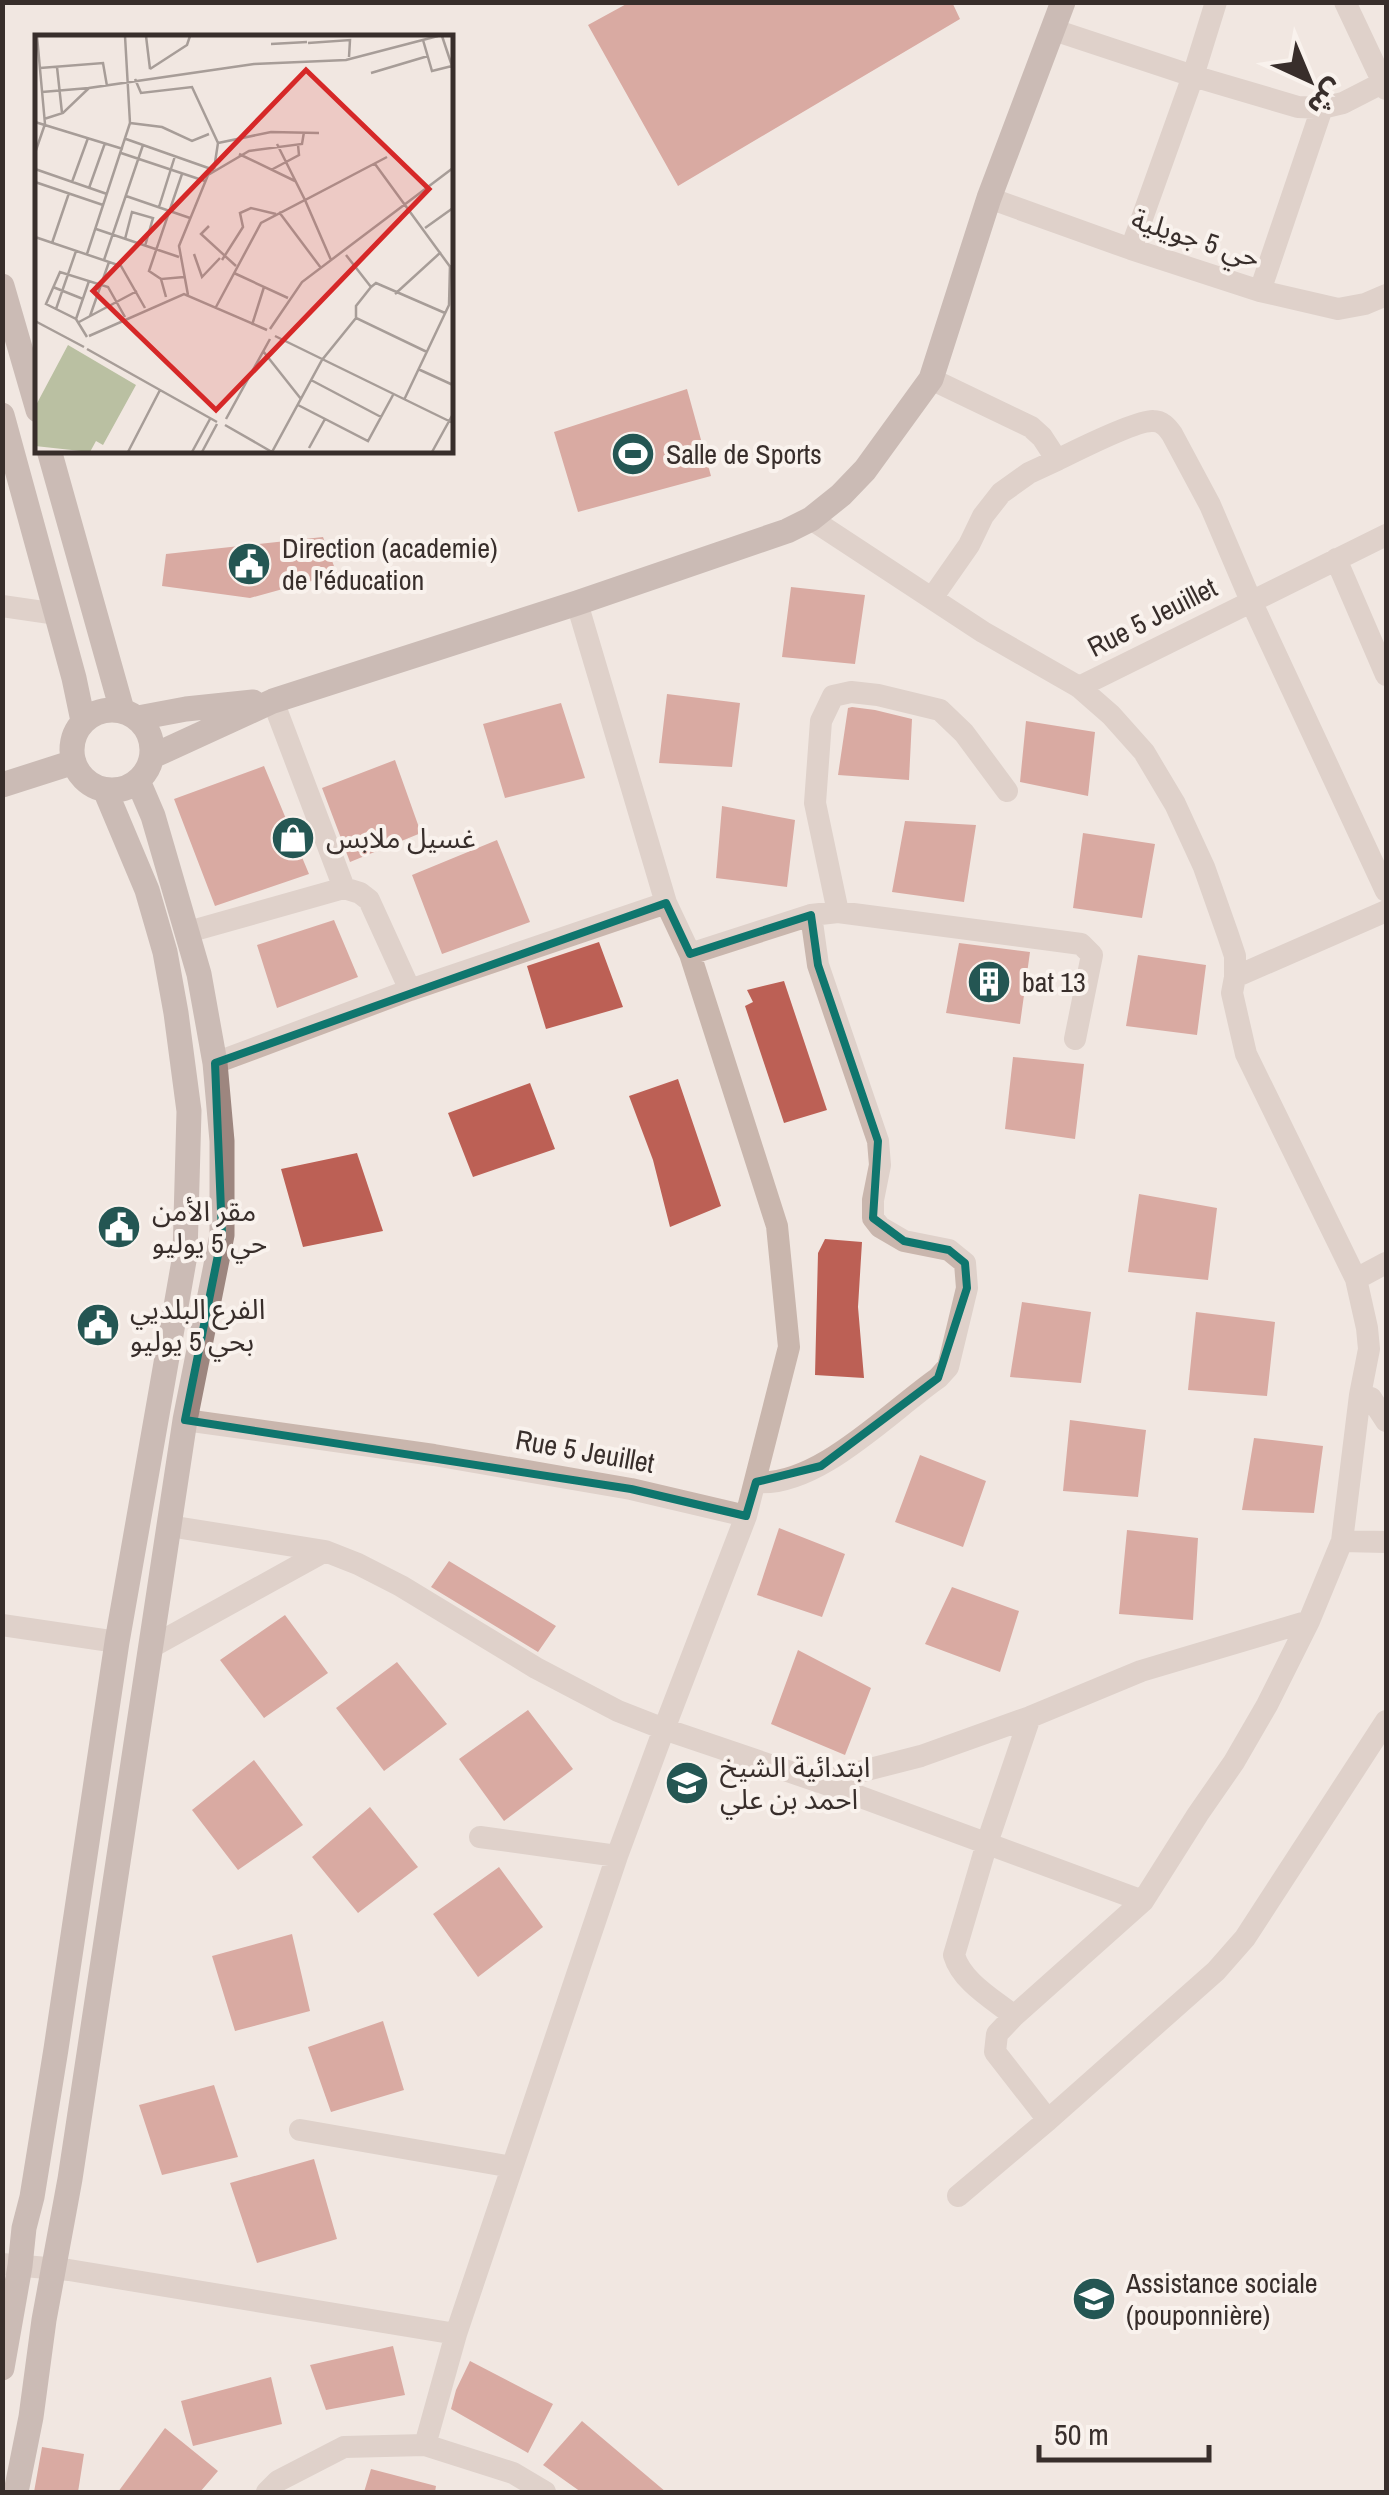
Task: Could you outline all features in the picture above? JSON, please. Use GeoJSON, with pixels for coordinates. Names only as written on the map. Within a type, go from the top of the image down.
{"type":"FeatureCollection","features":[{"type":"Feature","properties":{"kind":"main road"},"geometry":{"type":"LineString","coordinates":[[152,756],[273,700],[576,604],[787,530],[811,519],[841,495],[931,378],[989,198],[1063,2]]}},
{"type":"Feature","properties":{"kind":"main road"},"geometry":{"type":"LineString","coordinates":[[2,286],[35,400]]}},
{"type":"Feature","properties":{"kind":"main road"},"geometry":{"type":"LineString","coordinates":[[2,416],[83,721]]}},
{"type":"Feature","properties":{"kind":"main road"},"geometry":{"type":"LineString","coordinates":[[50,452],[130,714],[150,735],[150,766],[138,781],[117,790],[105,790],[86,780],[74,762],[73,740],[83,721],[94,713],[108,709],[130,714],[273,700]]}},
{"type":"Feature","properties":{"kind":"main road"},"geometry":{"type":"LineString","coordinates":[[2,784],[74,762]]}},
{"type":"Feature","properties":{"kind":"main road"},"geometry":{"type":"LineString","coordinates":[[16,2492],[55,2269],[185,1420],[222,1235],[222,1142],[215,1062],[199,974],[153,816],[138,781]]}},
{"type":"Feature","properties":{"kind":"main road"},"geometry":{"type":"LineString","coordinates":[[2,2368],[11,2265],[32,2198],[116,1642],[184,1255],[189,1110],[165,952],[147,890],[105,790]]}},
{"type":"Feature","properties":{"kind":"street"},"geometry":{"type":"LineString","coordinates":[[1131,248],[1216,2]]}},
{"type":"Feature","properties":{"kind":"street"},"geometry":{"type":"LineString","coordinates":[[1054,30],[1298,107],[1322,108],[1386,85],[1345,2]]}},
{"type":"Feature","properties":{"kind":"street"},"geometry":{"type":"LineString","coordinates":[[1260,292],[1322,108]]}},
{"type":"Feature","properties":{"kind":"street","name":"حي 5 جويلية"},"geometry":{"type":"LineString","coordinates":[[989,198],[1260,292],[1338,308],[1386,296]]}},
{"type":"Feature","properties":{"kind":"street"},"geometry":{"type":"LineString","coordinates":[[931,378],[1031,427],[1057,460]]}},
{"type":"Feature","properties":{"kind":"street"},"geometry":{"type":"LineString","coordinates":[[932,598],[969,545],[983,516],[1001,493],[1029,472],[1144,423],[1156,420],[1165,425],[1210,505],[1386,891]]}},
{"type":"Feature","properties":{"kind":"street"},"geometry":{"type":"LineString","coordinates":[[811,519],[983,632],[1079,687],[1144,752],[1204,868],[1228,935],[1235,956],[1232,994],[1246,1054],[1356,1280],[1368,1328],[1372,1394],[1342,1541],[1309,1622],[1268,1705],[1143,1902],[997,2034],[995,2052],[1048,2120]]}},
{"type":"Feature","properties":{"kind":"street","name":"Rue 5 Jeuillet"},"geometry":{"type":"LineString","coordinates":[[1079,687],[1386,535]]}},
{"type":"Feature","properties":{"kind":"street"},"geometry":{"type":"LineString","coordinates":[[1336,560],[1386,675]]}},
{"type":"Feature","properties":{"kind":"street"},"geometry":{"type":"LineString","coordinates":[[425,2445],[456,2334],[617,1856],[746,1516],[789,1347],[777,1226],[690,954],[666,903],[576,604]]}},
{"type":"Feature","properties":{"kind":"street"},"geometry":{"type":"LineString","coordinates":[[2,606],[57,614]]}},
{"type":"Feature","properties":{"kind":"street"},"geometry":{"type":"LineString","coordinates":[[838,912],[816,803],[821,722],[833,696],[851,692],[878,695],[940,710],[964,733],[1007,791]]}},
{"type":"Feature","properties":{"kind":"street"},"geometry":{"type":"LineString","coordinates":[[273,700],[344,888]]}},
{"type":"Feature","properties":{"kind":"street"},"geometry":{"type":"LineString","coordinates":[[188,932],[344,888],[369,900],[410,990]]}},
{"type":"Feature","properties":{"kind":"street"},"geometry":{"type":"LineString","coordinates":[[215,1062],[410,990],[666,903]]}},
{"type":"Feature","properties":{"kind":"street"},"geometry":{"type":"LineString","coordinates":[[1235,977],[1386,911]]}},
{"type":"Feature","properties":{"kind":"street"},"geometry":{"type":"LineString","coordinates":[[690,954],[811,915],[838,912],[1081,944],[1092,955],[1075,1039]]}},
{"type":"Feature","properties":{"kind":"street"},"geometry":{"type":"LineString","coordinates":[[756,1482],[772,1484],[822,1466],[938,1378],[948,1367],[967,1288],[965,1263],[949,1250],[904,1240],[880,1228],[872,1218],[880,1165],[878,1140],[818,965],[811,915]]}},
{"type":"Feature","properties":{"kind":"street"},"geometry":{"type":"LineString","coordinates":[[1356,1280],[1386,1263]]}},
{"type":"Feature","properties":{"kind":"street"},"geometry":{"type":"LineString","coordinates":[[1372,1394],[1386,1421]]}},
{"type":"Feature","properties":{"kind":"street","name":"Rue 5 Jeuillet"},"geometry":{"type":"LineString","coordinates":[[185,1420],[631,1488],[746,1516]]}},
{"type":"Feature","properties":{"kind":"street"},"geometry":{"type":"LineString","coordinates":[[169,1526],[325,1551],[401,1586],[536,1668],[618,1712],[1143,1902]]}},
{"type":"Feature","properties":{"kind":"street"},"geometry":{"type":"LineString","coordinates":[[1342,1541],[1386,1542]]}},
{"type":"Feature","properties":{"kind":"street"},"geometry":{"type":"LineString","coordinates":[[152,1646],[325,1551]]}},
{"type":"Feature","properties":{"kind":"street"},"geometry":{"type":"LineString","coordinates":[[820,1782],[922,1756],[1141,1671],[1309,1622]]}},
{"type":"Feature","properties":{"kind":"street"},"geometry":{"type":"LineString","coordinates":[[2,1626],[116,1642]]}},
{"type":"Feature","properties":{"kind":"street"},"geometry":{"type":"LineString","coordinates":[[1014,2016],[966,1976],[954,1955],[1030,1717]]}},
{"type":"Feature","properties":{"kind":"street"},"geometry":{"type":"LineString","coordinates":[[958,2196],[1216,1971],[1245,1938],[1386,1721]]}},
{"type":"Feature","properties":{"kind":"street"},"geometry":{"type":"LineString","coordinates":[[480,1837],[617,1856]]}},
{"type":"Feature","properties":{"kind":"street"},"geometry":{"type":"LineString","coordinates":[[300,2130],[512,2167]]}},
{"type":"Feature","properties":{"kind":"street"},"geometry":{"type":"LineString","coordinates":[[11,2265],[70,2270],[456,2334]]}},
{"type":"Feature","properties":{"kind":"street"},"geometry":{"type":"LineString","coordinates":[[267,2492],[278,2480],[344,2448],[425,2445],[513,2472],[544,2492]]}},
{"type":"Feature","properties":{"kind":"highlighted area"},"geometry":{"type":"Polygon","coordinates":[[[666,903],[690,954],[811,915],[818,965],[878,1141],[873,1218],[904,1241],[949,1250],[965,1263],[967,1288],[938,1378],[821,1466],[756,1482],[746,1516],[631,1489],[185,1420],[222,1235],[215,1063],[666,903]]]}},
{"type":"Feature","properties":{"kind":"building"},"geometry":{"type":"Polygon","coordinates":[[[630,2],[952,2],[960,19],[678,186],[588,25],[630,2]]]}},
{"type":"Feature","properties":{"kind":"building","name":"Salle de Sports"},"geometry":{"type":"Polygon","coordinates":[[[687,389],[711,476],[578,512],[554,432],[687,389]]]}},
{"type":"Feature","properties":{"kind":"building","name":"Direction (academie) de l'éducation"},"geometry":{"type":"Polygon","coordinates":[[[323,537],[337,574],[250,598],[162,586],[166,554],[323,537]]]}},
{"type":"Feature","properties":{"kind":"building"},"geometry":{"type":"Polygon","coordinates":[[[791,587],[865,595],[855,664],[782,657],[791,587]]]}},
{"type":"Feature","properties":{"kind":"building"},"geometry":{"type":"Polygon","coordinates":[[[667,694],[740,703],[732,767],[659,763],[667,694]]]}},
{"type":"Feature","properties":{"kind":"building"},"geometry":{"type":"Polygon","coordinates":[[[561,703],[585,778],[505,798],[483,724],[561,703]]]}},
{"type":"Feature","properties":{"kind":"building"},"geometry":{"type":"Polygon","coordinates":[[[848,708],[912,719],[909,780],[838,775],[848,708]]]}},
{"type":"Feature","properties":{"kind":"building"},"geometry":{"type":"Polygon","coordinates":[[[1026,721],[1095,732],[1088,796],[1020,782],[1026,721]]]}},
{"type":"Feature","properties":{"kind":"building"},"geometry":{"type":"Polygon","coordinates":[[[395,760],[421,833],[350,862],[322,788],[395,760]]]}},
{"type":"Feature","properties":{"kind":"building"},"geometry":{"type":"Polygon","coordinates":[[[264,766],[309,874],[215,906],[174,799],[264,766]]]}},
{"type":"Feature","properties":{"kind":"building"},"geometry":{"type":"Polygon","coordinates":[[[722,806],[795,820],[787,887],[716,878],[722,806]]]}},
{"type":"Feature","properties":{"kind":"building"},"geometry":{"type":"Polygon","coordinates":[[[905,821],[976,825],[964,902],[892,892],[905,821]]]}},
{"type":"Feature","properties":{"kind":"building"},"geometry":{"type":"Polygon","coordinates":[[[1083,833],[1155,844],[1142,918],[1073,908],[1083,833]]]}},
{"type":"Feature","properties":{"kind":"building"},"geometry":{"type":"Polygon","coordinates":[[[497,840],[530,922],[442,954],[412,875],[497,840]]]}},
{"type":"Feature","properties":{"kind":"building"},"geometry":{"type":"Polygon","coordinates":[[[334,920],[358,977],[277,1008],[257,945],[334,920]]]}},
{"type":"Feature","properties":{"kind":"building"},"geometry":{"type":"Polygon","coordinates":[[[599,942],[623,1007],[546,1029],[527,966],[599,942]]]}},
{"type":"Feature","properties":{"kind":"building","name":"bat 13"},"geometry":{"type":"Polygon","coordinates":[[[959,943],[1030,952],[1020,1024],[946,1013],[959,943]]]}},
{"type":"Feature","properties":{"kind":"building"},"geometry":{"type":"Polygon","coordinates":[[[1138,955],[1206,965],[1197,1035],[1126,1026],[1138,955]]]}},
{"type":"Feature","properties":{"kind":"building"},"geometry":{"type":"Polygon","coordinates":[[[784,981],[827,1110],[784,1123],[745,1006],[753,1002],[747,990],[784,981]]]}},
{"type":"Feature","properties":{"kind":"building"},"geometry":{"type":"Polygon","coordinates":[[[1013,1057],[1084,1064],[1075,1139],[1005,1129],[1013,1057]]]}},
{"type":"Feature","properties":{"kind":"building"},"geometry":{"type":"Polygon","coordinates":[[[678,1079],[721,1206],[670,1227],[653,1160],[629,1096],[678,1079]]]}},
{"type":"Feature","properties":{"kind":"building"},"geometry":{"type":"Polygon","coordinates":[[[530,1083],[555,1149],[473,1177],[448,1113],[530,1083]]]}},
{"type":"Feature","properties":{"kind":"building"},"geometry":{"type":"Polygon","coordinates":[[[357,1153],[383,1231],[303,1247],[281,1169],[357,1153]]]}},
{"type":"Feature","properties":{"kind":"building"},"geometry":{"type":"Polygon","coordinates":[[[1139,1194],[1217,1208],[1208,1280],[1128,1272],[1139,1194]]]}},
{"type":"Feature","properties":{"kind":"building"},"geometry":{"type":"Polygon","coordinates":[[[825,1239],[862,1242],[858,1307],[864,1378],[815,1375],[818,1253],[825,1239]]]}},
{"type":"Feature","properties":{"kind":"building"},"geometry":{"type":"Polygon","coordinates":[[[1022,1302],[1091,1312],[1081,1383],[1010,1377],[1022,1302]]]}},
{"type":"Feature","properties":{"kind":"building"},"geometry":{"type":"Polygon","coordinates":[[[1196,1312],[1275,1322],[1267,1396],[1188,1390],[1196,1312]]]}},
{"type":"Feature","properties":{"kind":"building"},"geometry":{"type":"Polygon","coordinates":[[[1070,1420],[1146,1430],[1138,1497],[1063,1491],[1070,1420]]]}},
{"type":"Feature","properties":{"kind":"building"},"geometry":{"type":"Polygon","coordinates":[[[1254,1438],[1323,1446],[1314,1513],[1242,1510],[1254,1438]]]}},
{"type":"Feature","properties":{"kind":"building"},"geometry":{"type":"Polygon","coordinates":[[[920,1455],[986,1481],[963,1547],[895,1522],[920,1455]]]}},
{"type":"Feature","properties":{"kind":"building"},"geometry":{"type":"Polygon","coordinates":[[[779,1528],[845,1554],[822,1617],[757,1595],[779,1528]]]}},
{"type":"Feature","properties":{"kind":"building"},"geometry":{"type":"Polygon","coordinates":[[[1127,1530],[1198,1538],[1193,1620],[1119,1614],[1127,1530]]]}},
{"type":"Feature","properties":{"kind":"building"},"geometry":{"type":"Polygon","coordinates":[[[449,1561],[556,1626],[538,1652],[431,1587],[449,1561]]]}},
{"type":"Feature","properties":{"kind":"building"},"geometry":{"type":"Polygon","coordinates":[[[952,1587],[1019,1611],[1000,1672],[925,1644],[952,1587]]]}},
{"type":"Feature","properties":{"kind":"building"},"geometry":{"type":"Polygon","coordinates":[[[285,1615],[328,1673],[264,1718],[220,1660],[285,1615]]]}},
{"type":"Feature","properties":{"kind":"building"},"geometry":{"type":"Polygon","coordinates":[[[798,1650],[871,1688],[845,1755],[771,1724],[798,1650]]]}},
{"type":"Feature","properties":{"kind":"building"},"geometry":{"type":"Polygon","coordinates":[[[397,1662],[447,1724],[384,1771],[336,1708],[397,1662]]]}},
{"type":"Feature","properties":{"kind":"building"},"geometry":{"type":"Polygon","coordinates":[[[528,1710],[573,1769],[504,1821],[459,1759],[528,1710]]]}},
{"type":"Feature","properties":{"kind":"building"},"geometry":{"type":"Polygon","coordinates":[[[254,1760],[303,1825],[238,1870],[192,1810],[254,1760]]]}},
{"type":"Feature","properties":{"kind":"building"},"geometry":{"type":"Polygon","coordinates":[[[370,1807],[418,1867],[358,1913],[312,1857],[370,1807]]]}},
{"type":"Feature","properties":{"kind":"building"},"geometry":{"type":"Polygon","coordinates":[[[499,1867],[543,1927],[478,1977],[433,1914],[499,1867]]]}},
{"type":"Feature","properties":{"kind":"building"},"geometry":{"type":"Polygon","coordinates":[[[292,1934],[310,2011],[235,2031],[212,1956],[292,1934]]]}},
{"type":"Feature","properties":{"kind":"building"},"geometry":{"type":"Polygon","coordinates":[[[383,2021],[404,2090],[331,2112],[308,2047],[383,2021]]]}},
{"type":"Feature","properties":{"kind":"building"},"geometry":{"type":"Polygon","coordinates":[[[214,2085],[238,2157],[162,2175],[139,2105],[214,2085]]]}},
{"type":"Feature","properties":{"kind":"building"},"geometry":{"type":"Polygon","coordinates":[[[314,2159],[337,2239],[257,2263],[230,2183],[314,2159]]]}},
{"type":"Feature","properties":{"kind":"building"},"geometry":{"type":"Polygon","coordinates":[[[393,2346],[405,2395],[326,2410],[310,2365],[393,2346]]]}},
{"type":"Feature","properties":{"kind":"building"},"geometry":{"type":"Polygon","coordinates":[[[470,2361],[553,2404],[528,2453],[451,2409],[470,2361]]]}},
{"type":"Feature","properties":{"kind":"building"},"geometry":{"type":"Polygon","coordinates":[[[271,2377],[282,2424],[193,2446],[181,2401],[271,2377]]]}},
{"type":"Feature","properties":{"kind":"building"},"geometry":{"type":"Polygon","coordinates":[[[582,2421],[666,2492],[581,2492],[543,2465],[582,2421]]]}},
{"type":"Feature","properties":{"kind":"building"},"geometry":{"type":"Polygon","coordinates":[[[165,2428],[218,2471],[200,2492],[118,2492],[165,2428]]]}},
{"type":"Feature","properties":{"kind":"building"},"geometry":{"type":"Polygon","coordinates":[[[42,2447],[84,2454],[78,2492],[34,2492],[42,2447]]]}},
{"type":"Feature","properties":{"kind":"building"},"geometry":{"type":"Polygon","coordinates":[[[371,2469],[436,2486],[435,2492],[364,2492],[371,2469]]]}},
{"type":"Feature","properties":{"kind":"place","name":"Salle de Sports"},"geometry":{"type":"Point","coordinates":[633,454]}},
{"type":"Feature","properties":{"kind":"place","name":"Direction (academie) de l'éducation"},"geometry":{"type":"Point","coordinates":[249,564]}},
{"type":"Feature","properties":{"kind":"place","name":"غسيل ملابس"},"geometry":{"type":"Point","coordinates":[293,838]}},
{"type":"Feature","properties":{"kind":"place","name":"bat 13"},"geometry":{"type":"Point","coordinates":[989,982]}},
{"type":"Feature","properties":{"kind":"place","name":"مقر الأمن حي 5 يوليو"},"geometry":{"type":"Point","coordinates":[119,1227]}},
{"type":"Feature","properties":{"kind":"place","name":"الفرع البلديي بحي 5 يوليو"},"geometry":{"type":"Point","coordinates":[98,1325]}},
{"type":"Feature","properties":{"kind":"place","name":"ابتدائية الشيخ احمد بن علي"},"geometry":{"type":"Point","coordinates":[687,1783]}},
{"type":"Feature","properties":{"kind":"place","name":"Assistance sociale (pouponnière)"},"geometry":{"type":"Point","coordinates":[1094,2299]}}]}
